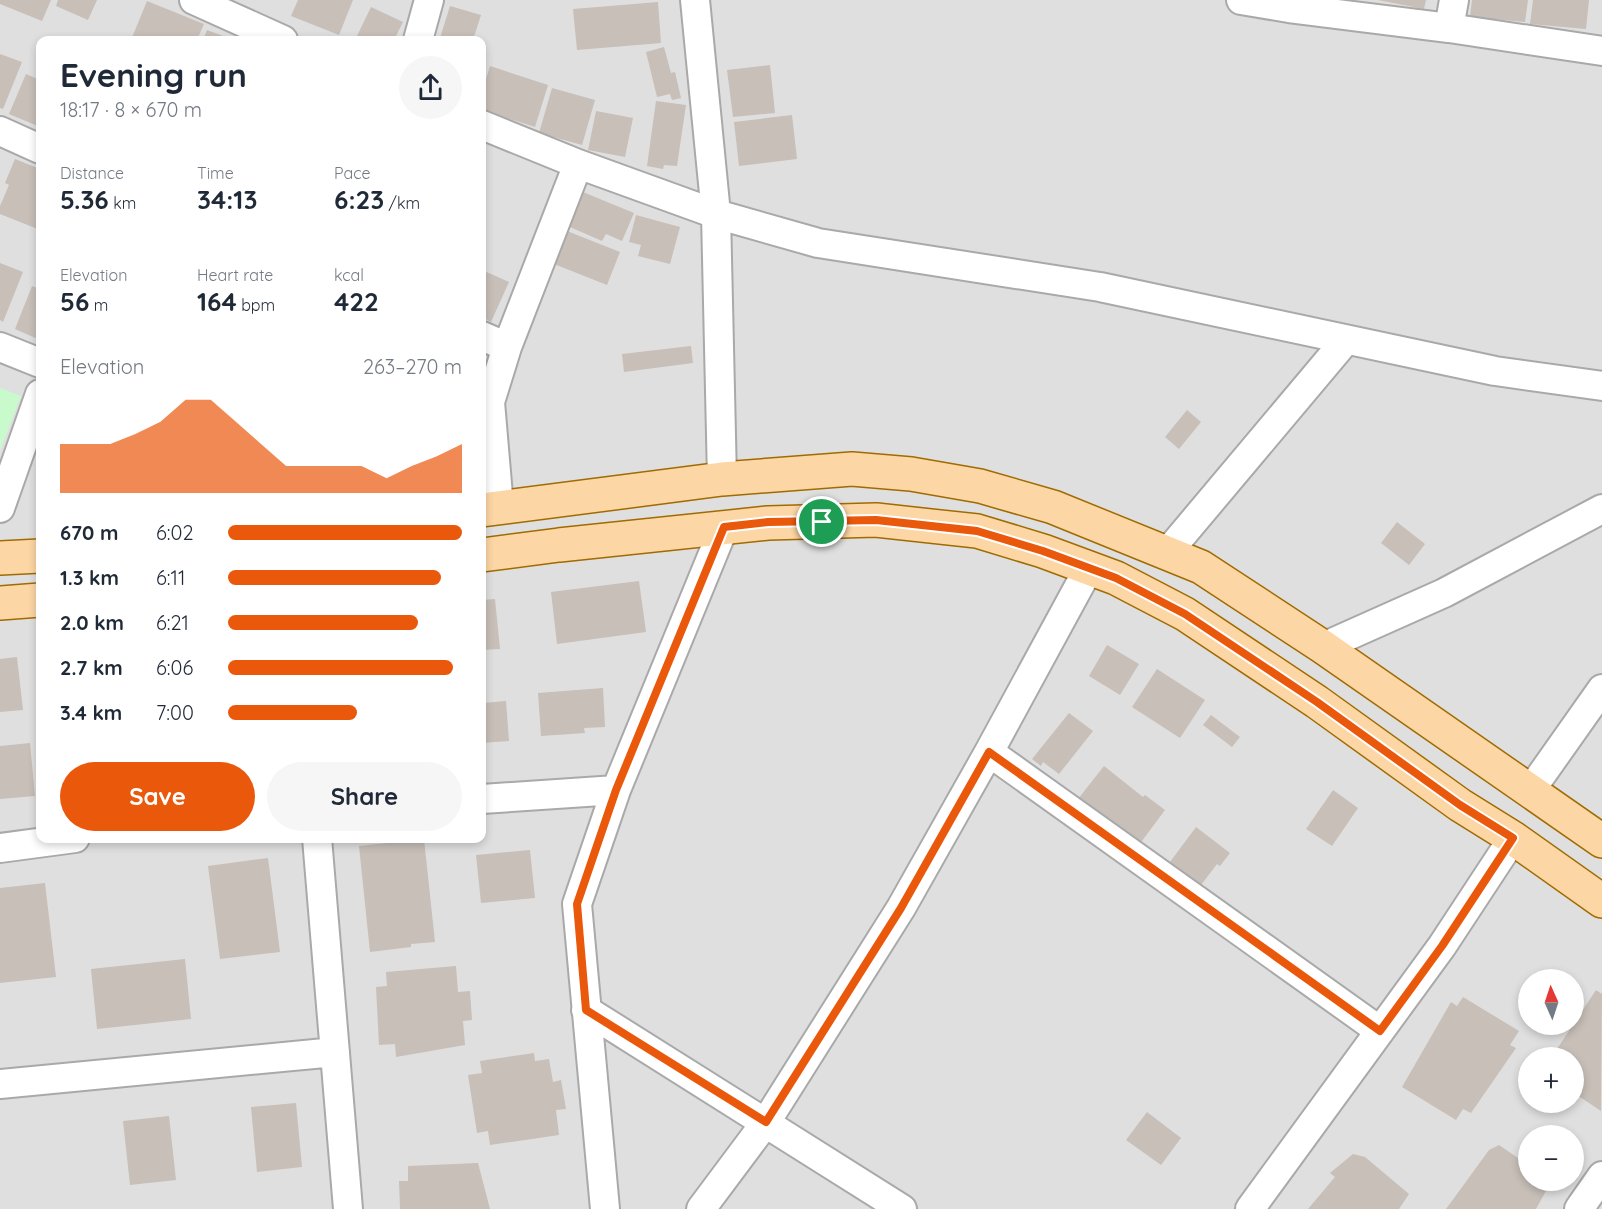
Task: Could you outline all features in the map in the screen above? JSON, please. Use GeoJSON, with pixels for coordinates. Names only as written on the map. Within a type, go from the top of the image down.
{"type":"FeatureCollection","features":[{"type":"Feature","properties":{"kind":"main road"},"geometry":{"type":"LineString","coordinates":[[490,509],[722,479],[852,469],[911,474],[980,486],[1053,507],[1201,567],[1323,647],[1602,841]]}},
{"type":"Feature","properties":{"kind":"main road"},"geometry":{"type":"LineString","coordinates":[[486,554],[768,522],[876,520],[977,531],[1116,578],[1185,614],[1317,702],[1460,805],[1513,838],[1602,901]]}},
{"type":"Feature","properties":{"kind":"main road"},"geometry":{"type":"LineString","coordinates":[[0,558],[36,556]]}},
{"type":"Feature","properties":{"kind":"main road"},"geometry":{"type":"LineString","coordinates":[[0,603],[36,600]]}},
{"type":"Feature","properties":{"kind":"street"},"geometry":{"type":"LineString","coordinates":[[419,36],[429,0]]}},
{"type":"Feature","properties":{"kind":"street"},"geometry":{"type":"LineString","coordinates":[[695,0],[716,214],[722,479]]}},
{"type":"Feature","properties":{"kind":"street"},"geometry":{"type":"LineString","coordinates":[[1241,0],[1290,4],[1602,51]]}},
{"type":"Feature","properties":{"kind":"street"},"geometry":{"type":"LineString","coordinates":[[1449,28],[1454,0]]}},
{"type":"Feature","properties":{"kind":"street"},"geometry":{"type":"LineString","coordinates":[[205,2],[275,36]]}},
{"type":"Feature","properties":{"kind":"street"},"geometry":{"type":"LineString","coordinates":[[486,127],[578,164],[716,214],[818,243],[1100,287],[1495,370],[1602,386]]}},
{"type":"Feature","properties":{"kind":"street"},"geometry":{"type":"LineString","coordinates":[[0,131],[36,147]]}},
{"type":"Feature","properties":{"kind":"street"},"geometry":{"type":"LineString","coordinates":[[490,509],[490,402],[507,347],[578,164]]}},
{"type":"Feature","properties":{"kind":"street"},"geometry":{"type":"LineString","coordinates":[[486,338],[507,347]]}},
{"type":"Feature","properties":{"kind":"street"},"geometry":{"type":"LineString","coordinates":[[1167,553],[1346,340]]}},
{"type":"Feature","properties":{"kind":"street"},"geometry":{"type":"LineString","coordinates":[[0,348],[36,362]]}},
{"type":"Feature","properties":{"kind":"street"},"geometry":{"type":"LineString","coordinates":[[0,508],[36,405]]}},
{"type":"Feature","properties":{"kind":"street"},"geometry":{"type":"LineString","coordinates":[[1323,647],[1444,593],[1602,509]]}},
{"type":"Feature","properties":{"kind":"street"},"geometry":{"type":"LineString","coordinates":[[605,1209],[577,904],[616,790],[724,527]]}},
{"type":"Feature","properties":{"kind":"street"},"geometry":{"type":"LineString","coordinates":[[701,1209],[766,1122],[901,908],[1089,568]]}},
{"type":"Feature","properties":{"kind":"street"},"geometry":{"type":"LineString","coordinates":[[1530,791],[1602,689]]}},
{"type":"Feature","properties":{"kind":"street"},"geometry":{"type":"LineString","coordinates":[[989,752],[1380,1031]]}},
{"type":"Feature","properties":{"kind":"street"},"geometry":{"type":"LineString","coordinates":[[486,799],[616,790]]}},
{"type":"Feature","properties":{"kind":"street"},"geometry":{"type":"LineString","coordinates":[[1250,1209],[1442,946],[1513,838]]}},
{"type":"Feature","properties":{"kind":"street"},"geometry":{"type":"LineString","coordinates":[[0,848],[38,843]]}},
{"type":"Feature","properties":{"kind":"street"},"geometry":{"type":"LineString","coordinates":[[318,843],[348,1209]]}},
{"type":"Feature","properties":{"kind":"street"},"geometry":{"type":"LineString","coordinates":[[586,1010],[902,1209]]}},
{"type":"Feature","properties":{"kind":"street"},"geometry":{"type":"LineString","coordinates":[[0,1084],[335,1052]]}},
{"type":"Feature","properties":{"kind":"street"},"geometry":{"type":"LineString","coordinates":[[1579,1209],[1602,1176]]}},
{"type":"Feature","properties":{"kind":"shaded area"},"geometry":{"type":"Polygon","coordinates":[[[0,0],[1602,0],[1602,1209],[0,1209],[0,0]]]}},
{"type":"Feature","properties":{"kind":"green space"},"geometry":{"type":"Polygon","coordinates":[[[0,388],[21,396],[0,451],[0,388]]]}},
{"type":"Feature","properties":{"kind":"building"},"geometry":{"type":"Polygon","coordinates":[[[0,0],[51,0],[42,21],[0,4],[0,0]]]}},
{"type":"Feature","properties":{"kind":"building"},"geometry":{"type":"Polygon","coordinates":[[[58,0],[97,0],[88,20],[56,6],[58,0]]]}},
{"type":"Feature","properties":{"kind":"building"},"geometry":{"type":"Polygon","coordinates":[[[298,0],[353,0],[339,35],[291,16],[298,0]]]}},
{"type":"Feature","properties":{"kind":"building"},"geometry":{"type":"Polygon","coordinates":[[[1378,0],[1426,0],[1424,9],[1378,0]]]}},
{"type":"Feature","properties":{"kind":"building"},"geometry":{"type":"Polygon","coordinates":[[[1472,0],[1528,0],[1525,22],[1470,17],[1472,0]]]}},
{"type":"Feature","properties":{"kind":"building"},"geometry":{"type":"Polygon","coordinates":[[[1533,0],[1589,0],[1586,29],[1530,24],[1533,0]]]}},
{"type":"Feature","properties":{"kind":"building"},"geometry":{"type":"Polygon","coordinates":[[[147,1],[204,24],[199,36],[133,36],[147,1]]]}},
{"type":"Feature","properties":{"kind":"building"},"geometry":{"type":"Polygon","coordinates":[[[658,2],[661,43],[577,50],[573,9],[658,2]]]}},
{"type":"Feature","properties":{"kind":"building"},"geometry":{"type":"Polygon","coordinates":[[[450,6],[481,15],[474,36],[441,36],[450,6]]]}},
{"type":"Feature","properties":{"kind":"building"},"geometry":{"type":"Polygon","coordinates":[[[371,7],[403,22],[396,36],[357,36],[371,7]]]}},
{"type":"Feature","properties":{"kind":"building"},"geometry":{"type":"Polygon","coordinates":[[[207,30],[223,36],[205,36],[207,30]]]}},
{"type":"Feature","properties":{"kind":"building"},"geometry":{"type":"Polygon","coordinates":[[[664,47],[671,73],[675,72],[681,98],[672,100],[670,94],[657,97],[646,52],[664,47]]]}},
{"type":"Feature","properties":{"kind":"building"},"geometry":{"type":"Polygon","coordinates":[[[0,54],[22,62],[3,109],[0,108],[0,54]]]}},
{"type":"Feature","properties":{"kind":"building"},"geometry":{"type":"Polygon","coordinates":[[[770,65],[775,113],[733,117],[727,70],[770,65]]]}},
{"type":"Feature","properties":{"kind":"building"},"geometry":{"type":"Polygon","coordinates":[[[490,66],[548,85],[535,127],[486,111],[486,79],[490,66]]]}},
{"type":"Feature","properties":{"kind":"building"},"geometry":{"type":"Polygon","coordinates":[[[26,74],[36,78],[36,125],[9,114],[26,74]]]}},
{"type":"Feature","properties":{"kind":"building"},"geometry":{"type":"Polygon","coordinates":[[[552,88],[595,100],[582,145],[539,133],[552,88]]]}},
{"type":"Feature","properties":{"kind":"building"},"geometry":{"type":"Polygon","coordinates":[[[656,101],[686,105],[677,166],[664,165],[663,169],[647,166],[656,101]]]}},
{"type":"Feature","properties":{"kind":"building"},"geometry":{"type":"Polygon","coordinates":[[[596,111],[633,118],[625,157],[588,150],[596,111]]]}},
{"type":"Feature","properties":{"kind":"building"},"geometry":{"type":"Polygon","coordinates":[[[792,115],[797,159],[739,166],[734,122],[792,115]]]}},
{"type":"Feature","properties":{"kind":"building"},"geometry":{"type":"Polygon","coordinates":[[[15,159],[36,167],[36,228],[0,214],[0,206],[9,185],[5,183],[15,159]]]}},
{"type":"Feature","properties":{"kind":"building"},"geometry":{"type":"Polygon","coordinates":[[[578,190],[634,213],[622,241],[606,234],[602,241],[563,224],[578,190]]]}},
{"type":"Feature","properties":{"kind":"building"},"geometry":{"type":"Polygon","coordinates":[[[636,215],[680,227],[670,264],[638,256],[641,245],[629,242],[636,215]]]}},
{"type":"Feature","properties":{"kind":"building"},"geometry":{"type":"Polygon","coordinates":[[[562,229],[620,252],[607,285],[549,262],[562,229]]]}},
{"type":"Feature","properties":{"kind":"building"},"geometry":{"type":"Polygon","coordinates":[[[0,263],[23,272],[3,322],[0,320],[0,263]]]}},
{"type":"Feature","properties":{"kind":"building"},"geometry":{"type":"Polygon","coordinates":[[[486,272],[509,282],[491,322],[486,319],[486,272]]]}},
{"type":"Feature","properties":{"kind":"building"},"geometry":{"type":"Polygon","coordinates":[[[32,286],[36,288],[36,338],[15,329],[32,286]]]}},
{"type":"Feature","properties":{"kind":"building"},"geometry":{"type":"Polygon","coordinates":[[[691,346],[693,363],[624,372],[622,354],[691,346]]]}},
{"type":"Feature","properties":{"kind":"building"},"geometry":{"type":"Polygon","coordinates":[[[1187,410],[1201,422],[1179,449],[1165,437],[1187,410]]]}},
{"type":"Feature","properties":{"kind":"building"},"geometry":{"type":"Polygon","coordinates":[[[1397,522],[1425,544],[1409,565],[1381,543],[1397,522]]]}},
{"type":"Feature","properties":{"kind":"building"},"geometry":{"type":"Polygon","coordinates":[[[639,581],[646,632],[557,644],[551,592],[639,581]]]}},
{"type":"Feature","properties":{"kind":"building"},"geometry":{"type":"Polygon","coordinates":[[[495,599],[500,649],[486,650],[486,600],[495,599]]]}},
{"type":"Feature","properties":{"kind":"building"},"geometry":{"type":"Polygon","coordinates":[[[1107,645],[1139,664],[1120,695],[1089,676],[1107,645]]]}},
{"type":"Feature","properties":{"kind":"building"},"geometry":{"type":"Polygon","coordinates":[[[17,657],[23,710],[0,712],[0,659],[17,657]]]}},
{"type":"Feature","properties":{"kind":"building"},"geometry":{"type":"Polygon","coordinates":[[[1157,669],[1205,700],[1180,738],[1132,707],[1157,669]]]}},
{"type":"Feature","properties":{"kind":"building"},"geometry":{"type":"Polygon","coordinates":[[[603,688],[605,727],[584,728],[585,733],[541,736],[538,693],[603,688]]]}},
{"type":"Feature","properties":{"kind":"building"},"geometry":{"type":"Polygon","coordinates":[[[506,701],[509,741],[486,743],[486,703],[506,701]]]}},
{"type":"Feature","properties":{"kind":"building"},"geometry":{"type":"Polygon","coordinates":[[[1069,713],[1093,731],[1059,774],[1043,762],[1041,766],[1032,759],[1069,713]]]}},
{"type":"Feature","properties":{"kind":"building"},"geometry":{"type":"Polygon","coordinates":[[[1211,715],[1240,737],[1232,747],[1203,725],[1211,715]]]}},
{"type":"Feature","properties":{"kind":"building"},"geometry":{"type":"Polygon","coordinates":[[[30,743],[35,796],[0,799],[0,746],[30,743]]]}},
{"type":"Feature","properties":{"kind":"building"},"geometry":{"type":"Polygon","coordinates":[[[1104,766],[1143,797],[1145,795],[1165,810],[1139,845],[1078,799],[1104,766]]]}},
{"type":"Feature","properties":{"kind":"building"},"geometry":{"type":"Polygon","coordinates":[[[1333,790],[1358,808],[1332,846],[1306,829],[1333,790]]]}},
{"type":"Feature","properties":{"kind":"building"},"geometry":{"type":"Polygon","coordinates":[[[1196,827],[1230,853],[1220,866],[1217,864],[1201,885],[1170,862],[1196,827]]]}},
{"type":"Feature","properties":{"kind":"building"},"geometry":{"type":"Polygon","coordinates":[[[424,843],[435,942],[370,952],[359,846],[424,843]]]}},
{"type":"Feature","properties":{"kind":"building"},"geometry":{"type":"Polygon","coordinates":[[[530,850],[535,898],[481,903],[476,855],[530,850]]]}},
{"type":"Feature","properties":{"kind":"building"},"geometry":{"type":"Polygon","coordinates":[[[268,858],[280,952],[220,959],[208,866],[268,858]]]}},
{"type":"Feature","properties":{"kind":"building"},"geometry":{"type":"Polygon","coordinates":[[[45,883],[56,977],[0,983],[0,888],[45,883]]]}},
{"type":"Feature","properties":{"kind":"building"},"geometry":{"type":"Polygon","coordinates":[[[185,959],[191,1019],[97,1029],[91,969],[185,959]]]}},
{"type":"Feature","properties":{"kind":"building"},"geometry":{"type":"Polygon","coordinates":[[[456,966],[458,992],[470,991],[472,1020],[463,1021],[465,1045],[396,1057],[395,1044],[379,1045],[376,987],[387,986],[386,972],[456,966]]]}},
{"type":"Feature","properties":{"kind":"building"},"geometry":{"type":"Polygon","coordinates":[[[1596,990],[1602,994],[1601,1111],[1584,1100],[1584,1047],[1558,1047],[1566,1035],[1584,1035],[1584,1008],[1596,990]]]}},
{"type":"Feature","properties":{"kind":"building"},"geometry":{"type":"Polygon","coordinates":[[[1463,997],[1518,1030],[1518,1033],[1510,1045],[1516,1048],[1471,1113],[1463,1109],[1456,1120],[1402,1087],[1451,1002],[1457,1006],[1463,997]]]}},
{"type":"Feature","properties":{"kind":"building"},"geometry":{"type":"Polygon","coordinates":[[[534,1053],[535,1061],[549,1059],[553,1082],[561,1080],[566,1109],[556,1110],[559,1135],[490,1145],[488,1131],[477,1133],[468,1075],[482,1073],[480,1061],[534,1053]]]}},
{"type":"Feature","properties":{"kind":"building"},"geometry":{"type":"Polygon","coordinates":[[[296,1103],[302,1167],[257,1172],[251,1107],[296,1103]]]}},
{"type":"Feature","properties":{"kind":"building"},"geometry":{"type":"Polygon","coordinates":[[[1147,1112],[1181,1138],[1161,1165],[1126,1140],[1147,1112]]]}},
{"type":"Feature","properties":{"kind":"building"},"geometry":{"type":"Polygon","coordinates":[[[169,1116],[176,1180],[130,1185],[123,1121],[169,1116]]]}},
{"type":"Feature","properties":{"kind":"building"},"geometry":{"type":"Polygon","coordinates":[[[1499,1145],[1518,1158],[1518,1191],[1546,1191],[1536,1209],[1446,1209],[1489,1150],[1499,1145]]]}},
{"type":"Feature","properties":{"kind":"building"},"geometry":{"type":"Polygon","coordinates":[[[1353,1154],[1365,1157],[1409,1194],[1399,1209],[1308,1209],[1335,1177],[1330,1173],[1353,1154]]]}},
{"type":"Feature","properties":{"kind":"building"},"geometry":{"type":"Polygon","coordinates":[[[478,1163],[490,1209],[400,1209],[399,1181],[408,1181],[408,1166],[478,1163]]]}},
{"type":"Feature","properties":{"kind":"route"},"geometry":{"type":"LineString","coordinates":[[876,520],[977,531],[1043,551],[1116,578],[1185,614],[1317,702],[1460,805],[1513,838],[1442,946],[1380,1031],[989,752],[901,908],[766,1122],[586,1010],[577,904],[616,790],[724,527],[768,522],[822,522],[876,520]]}}]}
